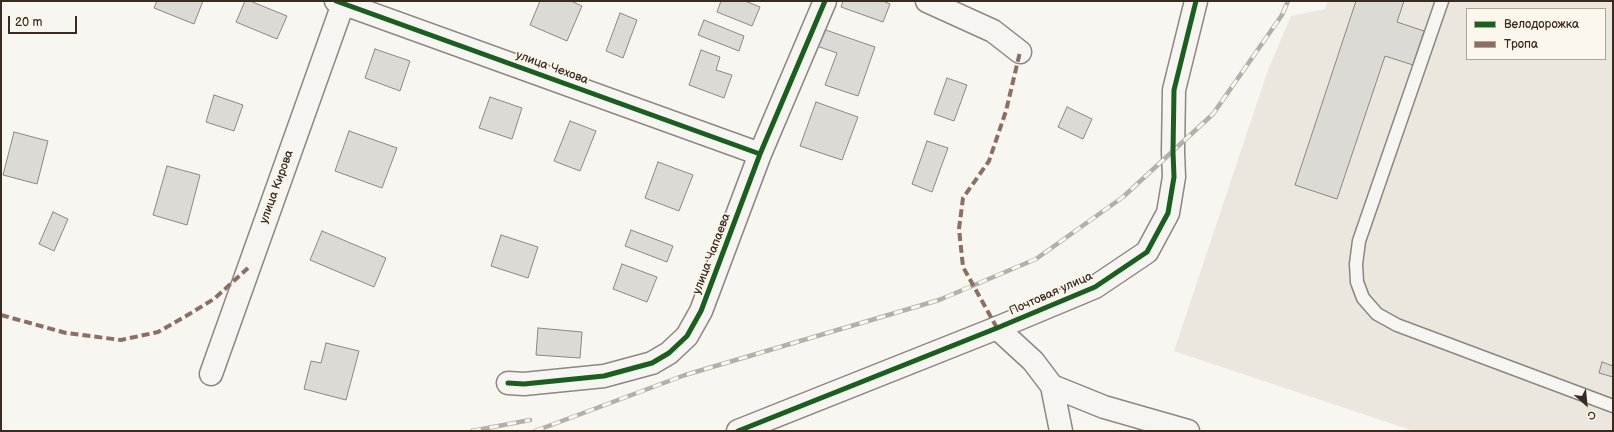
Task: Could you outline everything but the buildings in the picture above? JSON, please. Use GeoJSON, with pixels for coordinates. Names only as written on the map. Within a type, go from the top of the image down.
{"type":"FeatureCollection","features":[{"type":"Feature","properties":{"kind":"street","name":"улица Чапаева"},"geometry":{"type":"LineString","coordinates":[[508,383],[524,384],[604,376],[652,363],[669,353],[687,336],[701,310],[760,154],[825,1]]}},
{"type":"Feature","properties":{"kind":"street"},"geometry":{"type":"LineString","coordinates":[[927,1],[993,31],[1020,52]]}},
{"type":"Feature","properties":{"kind":"street","name":"Почтовая улица"},"geometry":{"type":"LineString","coordinates":[[738,431],[997,328],[1095,287],[1147,252],[1168,213],[1174,177],[1174,90],[1196,1]]}},
{"type":"Feature","properties":{"kind":"street","name":"улица Чехова"},"geometry":{"type":"LineString","coordinates":[[341,2],[760,154]]}},
{"type":"Feature","properties":{"kind":"street","name":"улица Кирова"},"geometry":{"type":"LineString","coordinates":[[211,374],[341,2]]}},
{"type":"Feature","properties":{"kind":"street"},"geometry":{"type":"LineString","coordinates":[[997,328],[1032,361],[1052,386],[1061,431]]}},
{"type":"Feature","properties":{"kind":"street"},"geometry":{"type":"LineString","coordinates":[[1052,386],[1104,407],[1188,431]]}},
{"type":"Feature","properties":{"kind":"lane"},"geometry":{"type":"LineString","coordinates":[[1442,1],[1359,241],[1356,264],[1357,282],[1363,298],[1377,314],[1397,325],[1613,406]]}},
{"type":"Feature","properties":{"kind":"shaded area"},"geometry":{"type":"Polygon","coordinates":[[[1328,1],[1613,1],[1613,431],[1414,431],[1174,351],[1268,70],[1291,16],[1325,9],[1328,1]]]}},
{"type":"Feature","properties":{"kind":"railway"},"geometry":{"type":"LineString","coordinates":[[535,431],[685,375],[939,300],[1036,259],[1123,197],[1213,114],[1282,15],[1288,1]]}},
{"type":"Feature","properties":{"kind":"railway"},"geometry":{"type":"LineString","coordinates":[[472,431],[530,420]]}},
{"type":"Feature","properties":{"kind":"marked path"},"geometry":{"type":"LineString","coordinates":[[997,328],[963,267],[959,229],[963,198],[989,161],[1006,111],[1020,52]]}},
{"type":"Feature","properties":{"kind":"marked path"},"geometry":{"type":"LineString","coordinates":[[1,315],[66,333],[121,340],[158,332],[214,299],[248,268]]}},
{"type":"Feature","properties":{"kind":"cycle path"},"geometry":{"type":"LineString","coordinates":[[336,1],[760,154]]}},
{"type":"Feature","properties":{"kind":"cycle path"},"geometry":{"type":"LineString","coordinates":[[508,383],[524,384],[604,376],[652,363],[669,353],[687,336],[701,311],[760,154],[825,1]]}},
{"type":"Feature","properties":{"kind":"cycle path"},"geometry":{"type":"LineString","coordinates":[[738,431],[997,328],[1095,287],[1147,252],[1168,213],[1174,177],[1174,90],[1196,1]]}}]}
